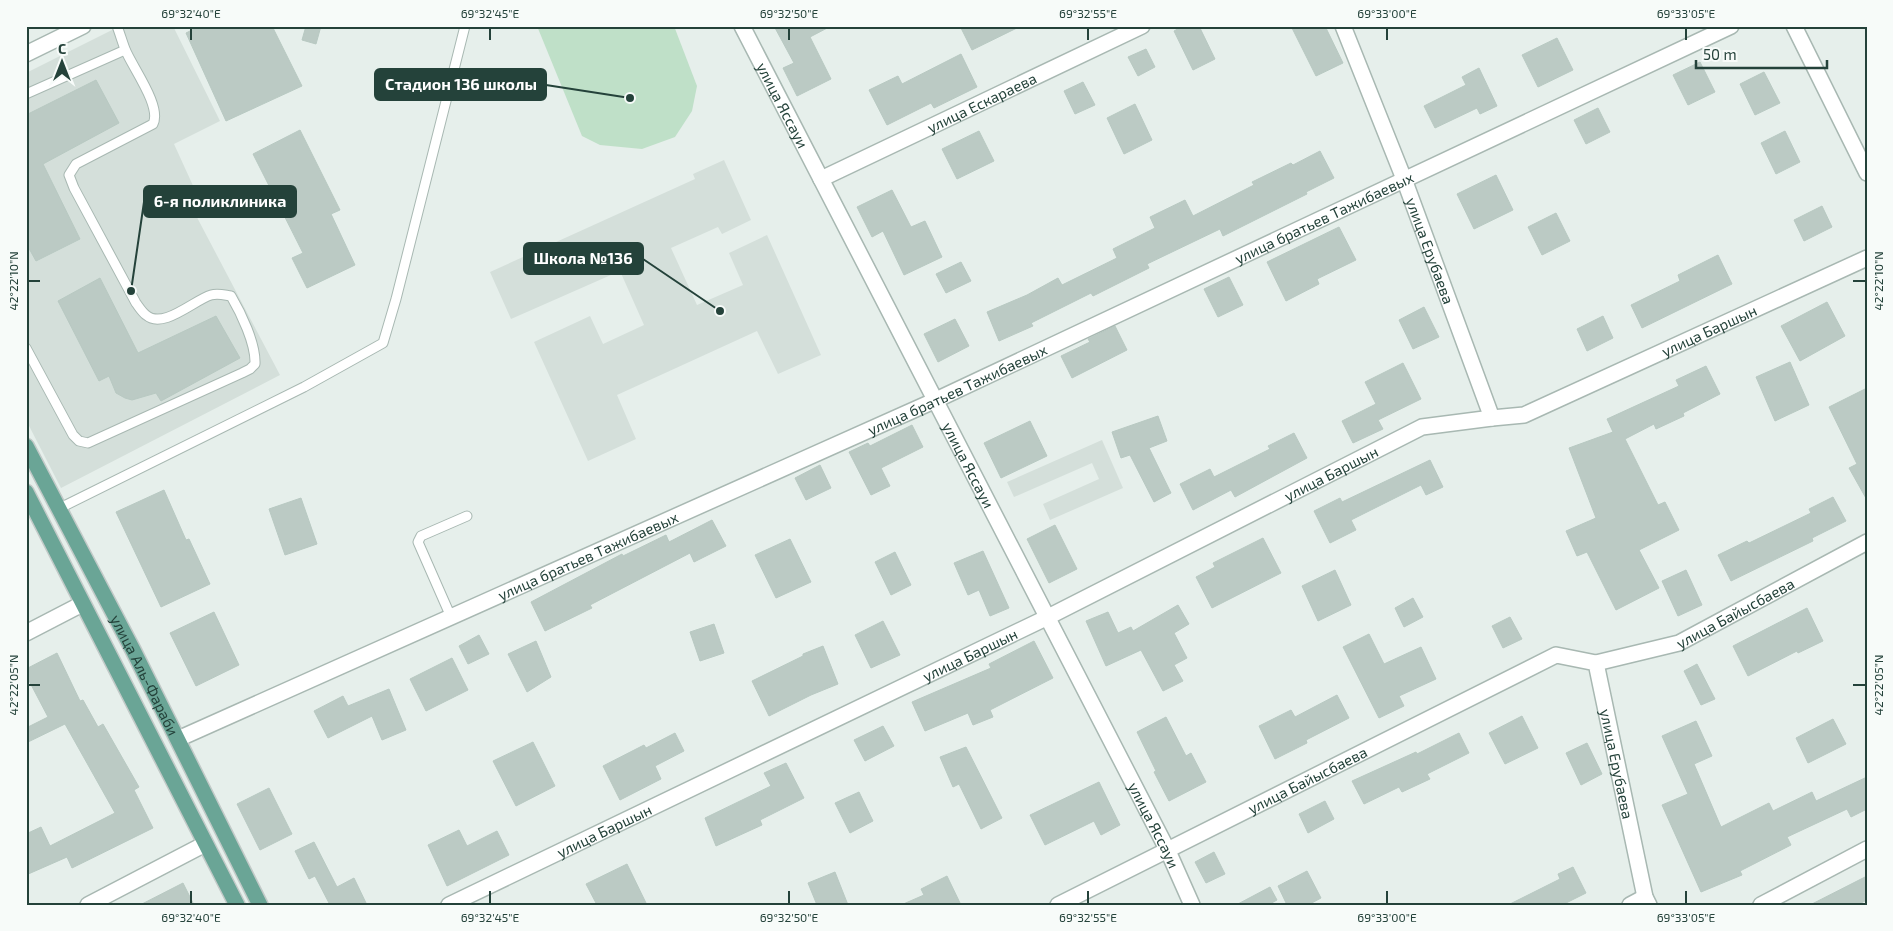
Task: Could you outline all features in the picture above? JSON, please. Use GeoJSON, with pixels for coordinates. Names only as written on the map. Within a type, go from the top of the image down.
{"type":"FeatureCollection","features":[{"type":"Feature","properties":{"kind":"main road","name":"улица Аль-Фараби"},"geometry":{"type":"LineString","coordinates":[[26,446],[133,650],[260,905]]}},
{"type":"Feature","properties":{"kind":"main road","name":"улица Аль-Фараби"},"geometry":{"type":"LineString","coordinates":[[26,492],[237,905]]}},
{"type":"Feature","properties":{"kind":"street"},"geometry":{"type":"LineString","coordinates":[[26,54],[83,26]]}},
{"type":"Feature","properties":{"kind":"street","name":"улица Яссауи"},"geometry":{"type":"LineString","coordinates":[[742,26],[1168,851],[1192,905]]}},
{"type":"Feature","properties":{"kind":"street","name":"улица Ескараева"},"geometry":{"type":"LineString","coordinates":[[822,179],[1142,26]]}},
{"type":"Feature","properties":{"kind":"street","name":"улица Ерубаева"},"geometry":{"type":"LineString","coordinates":[[1343,26],[1404,179],[1492,418]]}},
{"type":"Feature","properties":{"kind":"street","name":"улица братьев Тажибаевых"},"geometry":{"type":"LineString","coordinates":[[178,739],[936,400],[1730,26]]}},
{"type":"Feature","properties":{"kind":"street"},"geometry":{"type":"LineString","coordinates":[[1794,26],[1862,154],[1867,173]]}},
{"type":"Feature","properties":{"kind":"street","name":"улица Баршын"},"geometry":{"type":"LineString","coordinates":[[449,905],[1048,617],[1422,427],[1524,415],[1867,258]]}},
{"type":"Feature","properties":{"kind":"street","name":"улица Байысбаева"},"geometry":{"type":"LineString","coordinates":[[1058,905],[1556,654],[1596,663],[1679,643],[1867,542]]}},
{"type":"Feature","properties":{"kind":"street"},"geometry":{"type":"LineString","coordinates":[[26,633],[82,604]]}},
{"type":"Feature","properties":{"kind":"street","name":"улица Ерубаева"},"geometry":{"type":"LineString","coordinates":[[1596,663],[1647,901]]}},
{"type":"Feature","properties":{"kind":"street"},"geometry":{"type":"LineString","coordinates":[[88,905],[205,844]]}},
{"type":"Feature","properties":{"kind":"street"},"geometry":{"type":"LineString","coordinates":[[1761,905],[1867,849]]}},
{"type":"Feature","properties":{"kind":"street"},"geometry":{"type":"LineString","coordinates":[[1630,905],[1647,901]]}},
{"type":"Feature","properties":{"kind":"lane"},"geometry":{"type":"LineString","coordinates":[[26,348],[73,435],[79,441],[88,443],[242,373],[255,364],[256,353],[230,296],[222,294],[211,295],[170,316],[160,319],[147,317],[136,303],[74,188],[69,175],[76,164],[153,124],[155,119],[153,105],[125,50],[117,26]]}},
{"type":"Feature","properties":{"kind":"lane"},"geometry":{"type":"LineString","coordinates":[[58,509],[304,387],[383,343],[396,299],[465,26]]}},
{"type":"Feature","properties":{"kind":"lane"},"geometry":{"type":"LineString","coordinates":[[26,94],[125,50]]}},
{"type":"Feature","properties":{"kind":"lane"},"geometry":{"type":"LineString","coordinates":[[451,617],[418,542],[421,536],[467,516]]}},
{"type":"Feature","properties":{"kind":"shaded area"},"geometry":{"type":"Polygon","coordinates":[[[120,26],[173,26],[220,121],[174,144],[200,201],[191,206],[280,375],[61,488],[26,420],[26,73],[120,26]]]}},
{"type":"Feature","properties":{"kind":"shaded area"},"geometry":{"type":"Polygon","coordinates":[[[724,160],[751,220],[722,234],[718,227],[671,248],[697,305],[743,285],[729,253],[767,235],[821,355],[778,374],[757,331],[617,395],[636,439],[588,461],[534,342],[590,316],[603,344],[644,325],[620,271],[511,319],[490,272],[695,179],[693,174],[724,160]]]}},
{"type":"Feature","properties":{"kind":"shaded area"},"geometry":{"type":"Polygon","coordinates":[[[1102,440],[1123,488],[1050,520],[1043,504],[1099,479],[1092,463],[1014,497],[1007,482],[1102,440]]]}},
{"type":"Feature","properties":{"kind":"green space"},"geometry":{"type":"Polygon","coordinates":[[[537,26],[674,26],[697,86],[692,111],[675,137],[642,149],[600,145],[582,136],[537,26]]]}},
{"type":"Feature","properties":{"kind":"building"},"geometry":{"type":"Polygon","coordinates":[[[200,26],[272,26],[302,86],[226,121],[186,33],[200,26]]]}},
{"type":"Feature","properties":{"kind":"building"},"geometry":{"type":"Polygon","coordinates":[[[306,26],[321,26],[316,44],[302,40],[306,26]]]}},
{"type":"Feature","properties":{"kind":"building"},"geometry":{"type":"Polygon","coordinates":[[[774,26],[831,26],[810,37],[831,79],[797,96],[783,68],[794,63],[774,26]]]}},
{"type":"Feature","properties":{"kind":"building"},"geometry":{"type":"Polygon","coordinates":[[[960,26],[1021,26],[972,50],[960,26]]]}},
{"type":"Feature","properties":{"kind":"building"},"geometry":{"type":"Polygon","coordinates":[[[1183,26],[1199,26],[1215,59],[1193,70],[1174,31],[1183,26]]]}},
{"type":"Feature","properties":{"kind":"building"},"geometry":{"type":"Polygon","coordinates":[[[1291,26],[1325,26],[1343,63],[1316,76],[1291,26]]]}},
{"type":"Feature","properties":{"kind":"building"},"geometry":{"type":"Polygon","coordinates":[[[1557,38],[1573,70],[1538,87],[1522,55],[1557,38]]]}},
{"type":"Feature","properties":{"kind":"building"},"geometry":{"type":"Polygon","coordinates":[[[1146,49],[1155,67],[1138,76],[1128,57],[1146,49]]]}},
{"type":"Feature","properties":{"kind":"building"},"geometry":{"type":"Polygon","coordinates":[[[961,54],[977,87],[934,108],[931,103],[887,125],[869,90],[898,76],[902,84],[961,54]]]}},
{"type":"Feature","properties":{"kind":"building"},"geometry":{"type":"Polygon","coordinates":[[[1700,62],[1715,92],[1688,105],[1673,75],[1700,62]]]}},
{"type":"Feature","properties":{"kind":"building"},"geometry":{"type":"Polygon","coordinates":[[[1479,68],[1497,106],[1480,114],[1477,108],[1435,128],[1424,106],[1466,85],[1462,77],[1479,68]]]}},
{"type":"Feature","properties":{"kind":"building"},"geometry":{"type":"Polygon","coordinates":[[[1764,72],[1780,103],[1755,115],[1740,84],[1764,72]]]}},
{"type":"Feature","properties":{"kind":"building"},"geometry":{"type":"Polygon","coordinates":[[[96,80],[119,123],[43,164],[80,239],[36,261],[26,243],[26,115],[96,80]]]}},
{"type":"Feature","properties":{"kind":"building"},"geometry":{"type":"Polygon","coordinates":[[[1083,82],[1095,105],[1075,114],[1064,91],[1083,82]]]}},
{"type":"Feature","properties":{"kind":"building"},"geometry":{"type":"Polygon","coordinates":[[[1135,104],[1152,140],[1124,154],[1107,118],[1135,104]]]}},
{"type":"Feature","properties":{"kind":"building"},"geometry":{"type":"Polygon","coordinates":[[[1598,108],[1610,132],[1586,144],[1574,120],[1598,108]]]}},
{"type":"Feature","properties":{"kind":"building"},"geometry":{"type":"Polygon","coordinates":[[[300,130],[340,210],[331,214],[355,265],[307,288],[292,258],[303,253],[253,154],[300,130]]]}},
{"type":"Feature","properties":{"kind":"building"},"geometry":{"type":"Polygon","coordinates":[[[979,131],[994,161],[957,179],[942,149],[979,131]]]}},
{"type":"Feature","properties":{"kind":"building"},"geometry":{"type":"Polygon","coordinates":[[[1785,131],[1800,162],[1776,174],[1761,143],[1785,131]]]}},
{"type":"Feature","properties":{"kind":"building"},"geometry":{"type":"Polygon","coordinates":[[[1320,151],[1334,178],[1306,192],[1307,194],[1223,236],[1220,229],[1147,264],[1149,268],[1093,296],[1091,293],[1031,323],[1033,326],[999,341],[987,312],[1027,295],[1058,278],[1062,285],[1117,258],[1113,249],[1155,228],[1150,217],[1185,200],[1193,216],[1254,185],[1252,182],[1291,163],[1293,165],[1320,151]]]}},
{"type":"Feature","properties":{"kind":"building"},"geometry":{"type":"Polygon","coordinates":[[[1496,175],[1513,210],[1474,229],[1457,194],[1496,175]]]}},
{"type":"Feature","properties":{"kind":"building"},"geometry":{"type":"Polygon","coordinates":[[[892,190],[911,227],[925,221],[942,257],[904,275],[883,231],[872,237],[857,207],[892,190]]]}},
{"type":"Feature","properties":{"kind":"building"},"geometry":{"type":"Polygon","coordinates":[[[1822,206],[1832,227],[1804,241],[1794,220],[1822,206]]]}},
{"type":"Feature","properties":{"kind":"building"},"geometry":{"type":"Polygon","coordinates":[[[1556,213],[1570,241],[1542,255],[1528,227],[1556,213]]]}},
{"type":"Feature","properties":{"kind":"building"},"geometry":{"type":"Polygon","coordinates":[[[1339,227],[1356,260],[1317,279],[1319,284],[1286,301],[1267,262],[1339,227]]]}},
{"type":"Feature","properties":{"kind":"building"},"geometry":{"type":"Polygon","coordinates":[[[1718,255],[1732,284],[1642,328],[1631,305],[1680,281],[1678,275],[1718,255]]]}},
{"type":"Feature","properties":{"kind":"building"},"geometry":{"type":"Polygon","coordinates":[[[961,262],[971,281],[946,293],[936,274],[961,262]]]}},
{"type":"Feature","properties":{"kind":"building"},"geometry":{"type":"Polygon","coordinates":[[[1229,277],[1243,305],[1218,317],[1204,289],[1229,277]]]}},
{"type":"Feature","properties":{"kind":"building"},"geometry":{"type":"Polygon","coordinates":[[[100,278],[138,353],[216,316],[240,358],[161,401],[156,393],[132,400],[116,393],[109,376],[99,381],[58,301],[100,278]]]}},
{"type":"Feature","properties":{"kind":"building"},"geometry":{"type":"Polygon","coordinates":[[[1827,302],[1845,336],[1800,361],[1781,326],[1827,302]]]}},
{"type":"Feature","properties":{"kind":"building"},"geometry":{"type":"Polygon","coordinates":[[[1424,307],[1439,337],[1413,349],[1399,320],[1424,307]]]}},
{"type":"Feature","properties":{"kind":"building"},"geometry":{"type":"Polygon","coordinates":[[[1603,316],[1613,338],[1587,351],[1577,329],[1603,316]]]}},
{"type":"Feature","properties":{"kind":"building"},"geometry":{"type":"Polygon","coordinates":[[[955,319],[969,346],[938,362],[924,334],[955,319]]]}},
{"type":"Feature","properties":{"kind":"building"},"geometry":{"type":"Polygon","coordinates":[[[1115,326],[1127,350],[1072,378],[1061,356],[1090,342],[1088,339],[1115,326]]]}},
{"type":"Feature","properties":{"kind":"building"},"geometry":{"type":"Polygon","coordinates":[[[1790,362],[1809,405],[1775,421],[1756,377],[1790,362]]]}},
{"type":"Feature","properties":{"kind":"building"},"geometry":{"type":"Polygon","coordinates":[[[1403,363],[1421,399],[1378,420],[1383,429],[1353,443],[1342,421],[1376,404],[1365,382],[1403,363]]]}},
{"type":"Feature","properties":{"kind":"building"},"geometry":{"type":"Polygon","coordinates":[[[1706,366],[1720,394],[1683,413],[1684,416],[1656,429],[1654,424],[1625,439],[1658,505],[1665,502],[1679,530],[1639,550],[1659,588],[1616,610],[1587,552],[1577,556],[1566,531],[1596,518],[1569,448],[1613,432],[1607,419],[1679,386],[1676,380],[1706,366]]]}},
{"type":"Feature","properties":{"kind":"building"},"geometry":{"type":"Polygon","coordinates":[[[1867,388],[1867,500],[1849,468],[1857,464],[1829,407],[1867,388]]]}},
{"type":"Feature","properties":{"kind":"building"},"geometry":{"type":"Polygon","coordinates":[[[1158,416],[1167,441],[1149,448],[1171,493],[1154,502],[1130,455],[1121,458],[1112,432],[1158,416]]]}},
{"type":"Feature","properties":{"kind":"building"},"geometry":{"type":"Polygon","coordinates":[[[1030,421],[1047,456],[1001,478],[984,443],[1030,421]]]}},
{"type":"Feature","properties":{"kind":"building"},"geometry":{"type":"Polygon","coordinates":[[[912,425],[923,447],[881,468],[890,486],[871,495],[849,452],[868,443],[870,446],[912,425]]]}},
{"type":"Feature","properties":{"kind":"building"},"geometry":{"type":"Polygon","coordinates":[[[1294,433],[1307,458],[1235,497],[1231,490],[1193,510],[1180,484],[1210,469],[1214,477],[1270,449],[1268,446],[1294,433]]]}},
{"type":"Feature","properties":{"kind":"building"},"geometry":{"type":"Polygon","coordinates":[[[1430,460],[1443,487],[1426,495],[1421,485],[1351,520],[1356,530],[1330,543],[1314,511],[1340,498],[1342,502],[1430,460]]]}},
{"type":"Feature","properties":{"kind":"building"},"geometry":{"type":"Polygon","coordinates":[[[820,465],[831,488],[806,500],[795,478],[820,465]]]}},
{"type":"Feature","properties":{"kind":"building"},"geometry":{"type":"Polygon","coordinates":[[[164,490],[186,540],[189,539],[210,584],[161,607],[116,512],[164,490]]]}},
{"type":"Feature","properties":{"kind":"building"},"geometry":{"type":"Polygon","coordinates":[[[1833,497],[1846,521],[1812,538],[1813,541],[1731,581],[1718,555],[1747,541],[1749,543],[1811,513],[1809,509],[1833,497]]]}},
{"type":"Feature","properties":{"kind":"building"},"geometry":{"type":"Polygon","coordinates":[[[301,498],[317,544],[285,555],[269,509],[301,498]]]}},
{"type":"Feature","properties":{"kind":"building"},"geometry":{"type":"Polygon","coordinates":[[[712,520],[726,546],[694,562],[690,553],[590,605],[592,608],[545,631],[531,602],[622,554],[623,556],[666,535],[669,542],[712,520]]]}},
{"type":"Feature","properties":{"kind":"building"},"geometry":{"type":"Polygon","coordinates":[[[1055,525],[1077,569],[1049,583],[1027,539],[1055,525]]]}},
{"type":"Feature","properties":{"kind":"building"},"geometry":{"type":"Polygon","coordinates":[[[1263,538],[1281,573],[1212,608],[1196,577],[1215,567],[1213,563],[1263,538]]]}},
{"type":"Feature","properties":{"kind":"building"},"geometry":{"type":"Polygon","coordinates":[[[790,539],[811,582],[776,598],[755,555],[790,539]]]}},
{"type":"Feature","properties":{"kind":"building"},"geometry":{"type":"Polygon","coordinates":[[[983,551],[1009,608],[990,616],[979,590],[968,595],[954,563],[983,551]]]}},
{"type":"Feature","properties":{"kind":"building"},"geometry":{"type":"Polygon","coordinates":[[[895,552],[911,585],[891,595],[875,562],[895,552]]]}},
{"type":"Feature","properties":{"kind":"building"},"geometry":{"type":"Polygon","coordinates":[[[1335,570],[1351,605],[1318,621],[1302,586],[1335,570]]]}},
{"type":"Feature","properties":{"kind":"building"},"geometry":{"type":"Polygon","coordinates":[[[1686,570],[1702,605],[1678,616],[1662,581],[1686,570]]]}},
{"type":"Feature","properties":{"kind":"building"},"geometry":{"type":"Polygon","coordinates":[[[1413,598],[1423,617],[1404,627],[1395,608],[1413,598]]]}},
{"type":"Feature","properties":{"kind":"building"},"geometry":{"type":"Polygon","coordinates":[[[1178,605],[1189,624],[1174,633],[1187,658],[1174,665],[1183,681],[1163,691],[1141,650],[1106,666],[1086,621],[1108,612],[1118,633],[1131,627],[1133,631],[1178,605]]]}},
{"type":"Feature","properties":{"kind":"building"},"geometry":{"type":"Polygon","coordinates":[[[1807,608],[1823,641],[1798,653],[1797,651],[1748,676],[1733,646],[1807,608]]]}},
{"type":"Feature","properties":{"kind":"building"},"geometry":{"type":"Polygon","coordinates":[[[214,612],[239,665],[196,686],[170,633],[214,612]]]}},
{"type":"Feature","properties":{"kind":"building"},"geometry":{"type":"Polygon","coordinates":[[[1510,617],[1522,639],[1503,648],[1492,626],[1510,617]]]}},
{"type":"Feature","properties":{"kind":"building"},"geometry":{"type":"Polygon","coordinates":[[[883,621],[900,655],[871,668],[855,635],[883,621]]]}},
{"type":"Feature","properties":{"kind":"building"},"geometry":{"type":"Polygon","coordinates":[[[714,624],[724,653],[700,661],[690,632],[714,624]]]}},
{"type":"Feature","properties":{"kind":"building"},"geometry":{"type":"Polygon","coordinates":[[[1369,634],[1384,664],[1421,647],[1436,679],[1399,696],[1404,706],[1379,718],[1343,647],[1369,634]]]}},
{"type":"Feature","properties":{"kind":"building"},"geometry":{"type":"Polygon","coordinates":[[[479,635],[489,654],[468,664],[459,646],[479,635]]]}},
{"type":"Feature","properties":{"kind":"building"},"geometry":{"type":"Polygon","coordinates":[[[536,641],[551,677],[527,692],[508,654],[536,641]]]}},
{"type":"Feature","properties":{"kind":"building"},"geometry":{"type":"Polygon","coordinates":[[[1034,641],[1053,678],[990,710],[993,717],[973,725],[968,713],[925,731],[912,702],[991,668],[989,664],[1034,641]]]}},
{"type":"Feature","properties":{"kind":"building"},"geometry":{"type":"Polygon","coordinates":[[[823,646],[838,684],[769,716],[752,681],[803,656],[803,654],[823,646]]]}},
{"type":"Feature","properties":{"kind":"building"},"geometry":{"type":"Polygon","coordinates":[[[57,653],[80,701],[83,700],[98,727],[103,724],[139,787],[134,790],[153,828],[72,868],[67,857],[26,875],[26,834],[41,827],[50,846],[115,813],[65,724],[26,743],[26,728],[48,717],[26,675],[26,669],[57,653]]]}},
{"type":"Feature","properties":{"kind":"building"},"geometry":{"type":"Polygon","coordinates":[[[452,658],[468,690],[426,711],[410,679],[452,658]]]}},
{"type":"Feature","properties":{"kind":"building"},"geometry":{"type":"Polygon","coordinates":[[[1697,664],[1715,699],[1701,705],[1684,671],[1697,664]]]}},
{"type":"Feature","properties":{"kind":"building"},"geometry":{"type":"Polygon","coordinates":[[[389,689],[406,730],[382,740],[372,716],[328,738],[314,711],[343,696],[348,706],[389,689]]]}},
{"type":"Feature","properties":{"kind":"building"},"geometry":{"type":"Polygon","coordinates":[[[1337,695],[1349,718],[1306,740],[1307,743],[1275,759],[1259,726],[1291,710],[1295,717],[1337,695]]]}},
{"type":"Feature","properties":{"kind":"building"},"geometry":{"type":"Polygon","coordinates":[[[1522,716],[1538,748],[1505,764],[1489,733],[1522,716]]]}},
{"type":"Feature","properties":{"kind":"building"},"geometry":{"type":"Polygon","coordinates":[[[1166,717],[1186,756],[1191,753],[1206,782],[1169,801],[1137,732],[1166,717]]]}},
{"type":"Feature","properties":{"kind":"building"},"geometry":{"type":"Polygon","coordinates":[[[1833,719],[1846,744],[1808,763],[1796,738],[1833,719]]]}},
{"type":"Feature","properties":{"kind":"building"},"geometry":{"type":"Polygon","coordinates":[[[1696,721],[1712,756],[1694,764],[1721,827],[1769,803],[1773,811],[1812,792],[1816,801],[1867,777],[1867,809],[1851,817],[1847,809],[1787,837],[1791,845],[1740,871],[1742,875],[1701,892],[1662,805],[1688,794],[1662,736],[1696,721]]]}},
{"type":"Feature","properties":{"kind":"building"},"geometry":{"type":"Polygon","coordinates":[[[883,726],[894,746],[865,761],[854,740],[883,726]]]}},
{"type":"Feature","properties":{"kind":"building"},"geometry":{"type":"Polygon","coordinates":[[[675,733],[684,751],[655,766],[661,779],[620,800],[603,766],[644,745],[646,748],[675,733]]]}},
{"type":"Feature","properties":{"kind":"building"},"geometry":{"type":"Polygon","coordinates":[[[1459,733],[1469,753],[1427,774],[1430,779],[1402,792],[1399,787],[1364,804],[1352,781],[1416,752],[1417,754],[1459,733]]]}},
{"type":"Feature","properties":{"kind":"building"},"geometry":{"type":"Polygon","coordinates":[[[533,742],[555,786],[516,806],[493,761],[533,742]]]}},
{"type":"Feature","properties":{"kind":"building"},"geometry":{"type":"Polygon","coordinates":[[[1587,743],[1602,774],[1581,785],[1566,753],[1587,743]]]}},
{"type":"Feature","properties":{"kind":"building"},"geometry":{"type":"Polygon","coordinates":[[[966,747],[1002,818],[981,829],[959,784],[953,787],[940,757],[966,747]]]}},
{"type":"Feature","properties":{"kind":"building"},"geometry":{"type":"Polygon","coordinates":[[[786,763],[804,798],[760,820],[762,825],[716,846],[705,818],[771,786],[764,773],[786,763]]]}},
{"type":"Feature","properties":{"kind":"building"},"geometry":{"type":"Polygon","coordinates":[[[1099,782],[1120,825],[1101,835],[1094,821],[1045,845],[1030,815],[1099,782]]]}},
{"type":"Feature","properties":{"kind":"building"},"geometry":{"type":"Polygon","coordinates":[[[269,788],[292,834],[260,850],[237,804],[269,788]]]}},
{"type":"Feature","properties":{"kind":"building"},"geometry":{"type":"Polygon","coordinates":[[[859,792],[873,821],[850,833],[835,803],[859,792]]]}},
{"type":"Feature","properties":{"kind":"building"},"geometry":{"type":"Polygon","coordinates":[[[1325,801],[1334,819],[1308,833],[1299,814],[1325,801]]]}},
{"type":"Feature","properties":{"kind":"building"},"geometry":{"type":"Polygon","coordinates":[[[459,830],[467,846],[497,831],[509,855],[447,886],[428,845],[459,830]]]}},
{"type":"Feature","properties":{"kind":"building"},"geometry":{"type":"Polygon","coordinates":[[[314,842],[337,887],[354,878],[367,905],[330,905],[315,876],[309,879],[295,851],[314,842]]]}},
{"type":"Feature","properties":{"kind":"building"},"geometry":{"type":"Polygon","coordinates":[[[1214,852],[1225,874],[1206,883],[1195,862],[1214,852]]]}},
{"type":"Feature","properties":{"kind":"building"},"geometry":{"type":"Polygon","coordinates":[[[627,864],[647,905],[597,905],[586,884],[627,864]]]}},
{"type":"Feature","properties":{"kind":"building"},"geometry":{"type":"Polygon","coordinates":[[[1573,867],[1586,893],[1562,905],[1508,905],[1560,879],[1558,874],[1573,867]]]}},
{"type":"Feature","properties":{"kind":"building"},"geometry":{"type":"Polygon","coordinates":[[[1307,871],[1321,898],[1308,905],[1287,905],[1278,886],[1307,871]]]}},
{"type":"Feature","properties":{"kind":"building"},"geometry":{"type":"Polygon","coordinates":[[[835,872],[848,905],[817,905],[808,883],[835,872]]]}},
{"type":"Feature","properties":{"kind":"building"},"geometry":{"type":"Polygon","coordinates":[[[947,876],[961,905],[901,905],[924,895],[921,889],[947,876]]]}},
{"type":"Feature","properties":{"kind":"building"},"geometry":{"type":"Polygon","coordinates":[[[1867,876],[1867,900],[1857,905],[1810,905],[1867,876]]]}},
{"type":"Feature","properties":{"kind":"building"},"geometry":{"type":"Polygon","coordinates":[[[183,883],[194,905],[140,905],[183,883]]]}},
{"type":"Feature","properties":{"kind":"building"},"geometry":{"type":"Polygon","coordinates":[[[1270,887],[1277,900],[1268,905],[1236,905],[1270,887]]]}},
{"type":"Feature","properties":{"kind":"place","name":"Стадион 136 школы"},"geometry":{"type":"Point","coordinates":[630,98]}},
{"type":"Feature","properties":{"kind":"place","name":"6-я поликлиника"},"geometry":{"type":"Point","coordinates":[131,291]}},
{"type":"Feature","properties":{"kind":"place","name":"Школа №136"},"geometry":{"type":"Point","coordinates":[720,311]}}]}
